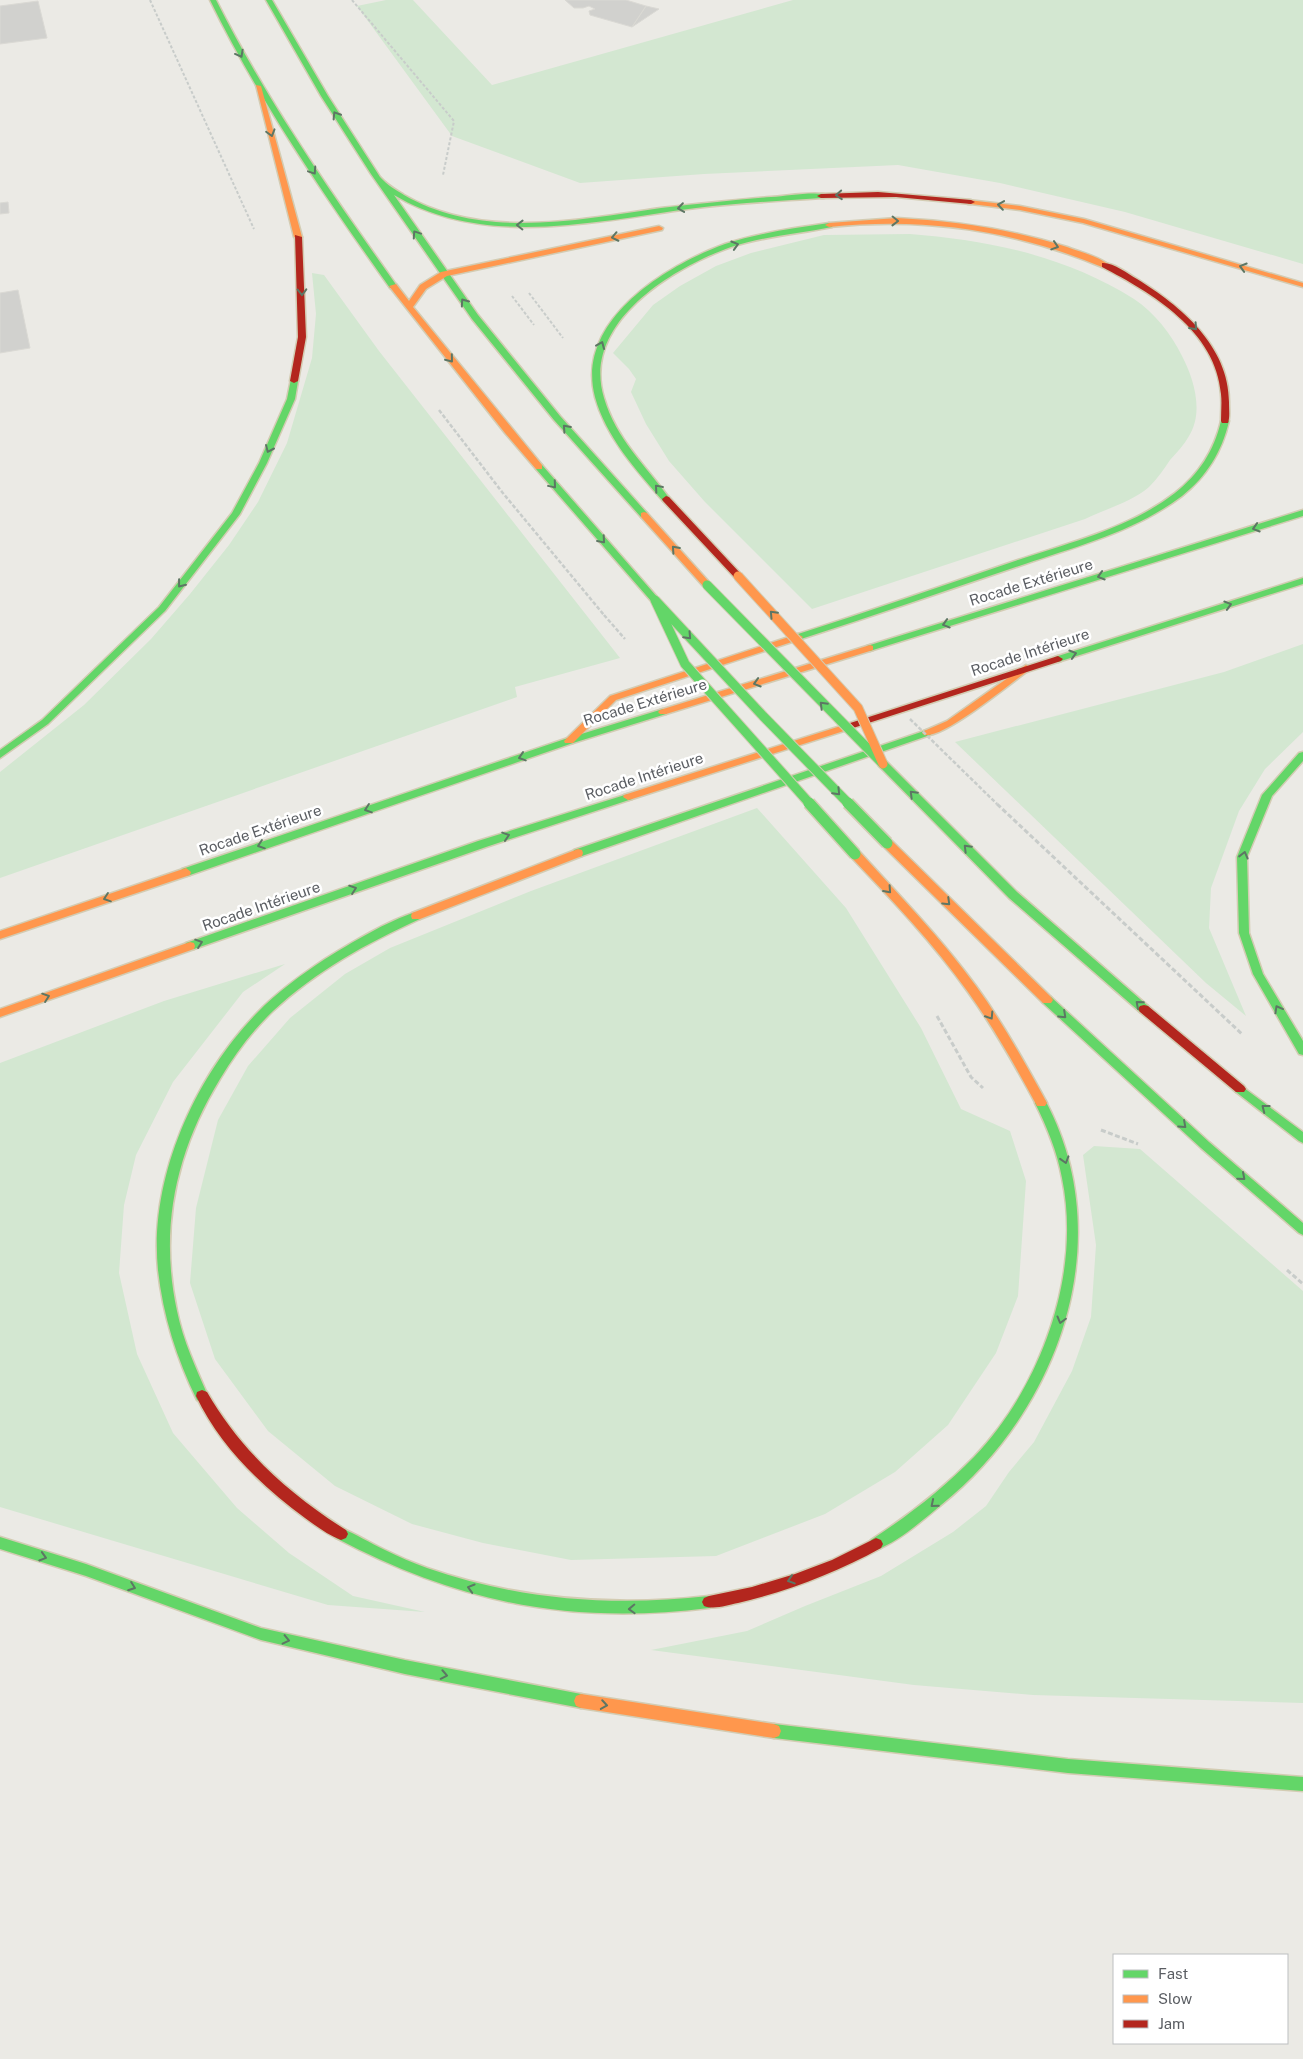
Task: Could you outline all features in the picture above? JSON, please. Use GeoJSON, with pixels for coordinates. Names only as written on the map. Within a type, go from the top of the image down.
{"type":"FeatureCollection","features":[{"type":"Feature","properties":{"kind":"main road"},"geometry":{"type":"LineString","coordinates":[[213,0],[258,86],[316,176],[409,307],[508,431],[655,600],[763,716],[887,843],[1063,1016],[1205,1145],[1303,1230]]}},
{"type":"Feature","properties":{"kind":"main road"},"geometry":{"type":"LineString","coordinates":[[269,0],[339,120],[475,317],[557,418],[707,585],[1013,895],[1209,1065],[1303,1138]]}},
{"type":"Feature","properties":{"kind":"main road"},"geometry":{"type":"LineString","coordinates":[[0,754],[45,722],[162,609],[236,514],[263,463],[291,399],[302,337],[299,240],[292,207],[258,86]]}},
{"type":"Feature","properties":{"kind":"main road"},"geometry":{"type":"LineString","coordinates":[[383,185],[415,204],[450,216],[491,224],[516,225],[554,224],[698,206],[800,197],[856,193],[906,194],[1020,208],[1084,221],[1303,284]]}},
{"type":"Feature","properties":{"kind":"main road"},"geometry":{"type":"LineString","coordinates":[[713,216],[800,197]]}},
{"type":"Feature","properties":{"kind":"main road"},"geometry":{"type":"LineString","coordinates":[[569,741],[614,698],[1024,561],[1106,531],[1161,506],[1186,489],[1219,449],[1226,424],[1227,400],[1223,376],[1216,357],[1201,336],[1171,306],[1150,290],[1094,260],[1050,244],[986,229],[950,224],[860,222],[816,226],[752,240],[726,248],[690,263],[651,286],[630,304],[613,323],[602,341],[596,358],[595,378],[605,412],[628,452],[670,501],[738,576],[858,708],[883,764]]}},
{"type":"Feature","properties":{"kind":"main road"},"geometry":{"type":"LineString","coordinates":[[409,307],[417,292],[427,282],[444,274],[675,224]]}},
{"type":"Feature","properties":{"kind":"main road","name":"Rocade Extérieure"},"geometry":{"type":"LineString","coordinates":[[0,935],[569,741],[1303,513]]}},
{"type":"Feature","properties":{"kind":"main road","name":"Rocade Intérieure"},"geometry":{"type":"LineString","coordinates":[[0,1014],[482,844],[1026,668],[1303,581]]}},
{"type":"Feature","properties":{"kind":"main road"},"geometry":{"type":"LineString","coordinates":[[655,600],[685,664],[855,854],[953,963],[1012,1050],[1052,1123],[1067,1163],[1072,1198],[1071,1271],[1066,1303],[1048,1359],[1021,1407],[970,1472],[929,1508],[900,1530],[829,1566],[795,1579],[720,1600],[683,1606],[619,1609],[544,1602],[478,1590],[410,1570],[342,1535],[281,1491],[250,1464],[227,1436],[202,1399],[187,1370],[167,1302],[162,1234],[164,1202],[184,1132],[199,1100],[222,1063],[270,1006],[332,961],[368,940],[433,908],[622,838],[948,725],[1026,668]]}},
{"type":"Feature","properties":{"kind":"main road"},"geometry":{"type":"LineString","coordinates":[[1303,755],[1267,795],[1242,857],[1244,933],[1258,974],[1303,1051]]}},
{"type":"Feature","properties":{"kind":"main road"},"geometry":{"type":"LineString","coordinates":[[0,1544],[86,1570],[261,1634],[405,1667],[574,1700],[759,1729],[1058,1765],[1303,1784]]}},
{"type":"Feature","properties":{"kind":"path"},"geometry":{"type":"LineString","coordinates":[[150,0],[245,212],[270,260],[300,262]]}},
{"type":"Feature","properties":{"kind":"path"},"geometry":{"type":"LineString","coordinates":[[437,408],[502,492],[604,615]]}},
{"type":"Feature","properties":{"kind":"path"},"geometry":{"type":"LineString","coordinates":[[997,804],[1234,1028]]}},
{"type":"Feature","properties":{"kind":"path"},"geometry":{"type":"LineString","coordinates":[[983,1089],[991,1094]]}},
{"type":"Feature","properties":{"kind":"path"},"geometry":{"type":"LineString","coordinates":[[1052,1123],[1093,1127],[1144,1146]]}},
{"type":"Feature","properties":{"kind":"path"},"geometry":{"type":"LineString","coordinates":[[1281,1265],[1303,1284]]}},
{"type":"Feature","properties":{"kind":"green space"},"geometry":{"type":"Polygon","coordinates":[[[386,0],[413,0],[492,85],[793,0],[1303,0],[1303,264],[1125,212],[1000,183],[898,165],[704,174],[580,183],[452,136],[357,6],[386,0]]]}},
{"type":"Feature","properties":{"kind":"green space"},"geometry":{"type":"Polygon","coordinates":[[[910,234],[997,246],[1054,261],[1108,284],[1134,299],[1162,324],[1178,348],[1190,375],[1196,396],[1196,417],[1189,436],[1152,484],[1127,501],[1085,519],[812,609],[705,502],[669,461],[646,424],[631,392],[636,379],[613,353],[653,305],[680,286],[716,266],[751,253],[824,235],[910,234]]]}},
{"type":"Feature","properties":{"kind":"green space"},"geometry":{"type":"Polygon","coordinates":[[[312,273],[324,275],[379,351],[620,658],[515,687],[517,697],[0,878],[0,772],[84,705],[151,639],[229,545],[258,502],[287,443],[312,358],[316,314],[312,273]]]}},
{"type":"Feature","properties":{"kind":"green space"},"geometry":{"type":"Polygon","coordinates":[[[1303,644],[1303,732],[1265,769],[1239,811],[1211,888],[1209,928],[1246,1016],[1206,983],[955,742],[1224,672],[1303,644]]]}},
{"type":"Feature","properties":{"kind":"green space"},"geometry":{"type":"Polygon","coordinates":[[[757,808],[846,908],[921,1028],[961,1109],[1010,1131],[1026,1181],[1018,1296],[996,1353],[948,1425],[895,1472],[825,1514],[716,1556],[571,1560],[483,1543],[412,1524],[335,1486],[268,1431],[215,1359],[190,1283],[196,1208],[218,1120],[248,1066],[290,1018],[345,974],[390,948],[531,891],[757,808]]]}},
{"type":"Feature","properties":{"kind":"green space"},"geometry":{"type":"Polygon","coordinates":[[[285,964],[243,992],[173,1082],[136,1155],[124,1205],[119,1273],[137,1354],[173,1433],[237,1508],[289,1553],[353,1596],[425,1612],[328,1605],[0,1507],[0,1063],[164,1001],[285,964]]]}},
{"type":"Feature","properties":{"kind":"green space"},"geometry":{"type":"Polygon","coordinates":[[[1094,1146],[1140,1149],[1303,1291],[1303,1703],[1033,1695],[914,1685],[651,1650],[747,1631],[881,1576],[953,1532],[986,1506],[1009,1472],[1034,1442],[1072,1371],[1091,1317],[1096,1245],[1083,1155],[1094,1146]]]}},
{"type":"Feature","properties":{"kind":"building"},"geometry":{"type":"Polygon","coordinates":[[[565,0],[626,0],[646,6],[632,27],[590,15],[589,11],[595,9],[589,6],[574,8],[565,0]]]}},
{"type":"Feature","properties":{"kind":"building"},"geometry":{"type":"Polygon","coordinates":[[[38,1],[47,38],[0,44],[0,6],[38,1]]]}},
{"type":"Feature","properties":{"kind":"building"},"geometry":{"type":"Polygon","coordinates":[[[646,6],[659,9],[632,27],[646,6]]]}},
{"type":"Feature","properties":{"kind":"building"},"geometry":{"type":"Polygon","coordinates":[[[8,202],[9,213],[0,214],[0,203],[8,202]]]}},
{"type":"Feature","properties":{"kind":"building"},"geometry":{"type":"Polygon","coordinates":[[[18,290],[30,348],[0,353],[0,293],[18,290]]]}},
{"type":"Feature","properties":{"kind":"traffic: fast"},"geometry":{"type":"LineString","coordinates":[[213,0],[252,75],[296,147],[393,286]]}},
{"type":"Feature","properties":{"kind":"traffic: fast"},"geometry":{"type":"LineString","coordinates":[[269,0],[325,96],[378,179],[384,186],[418,206],[455,218],[495,224],[536,224],[578,222],[712,204],[821,196]]}},
{"type":"Feature","properties":{"kind":"traffic: fast"},"geometry":{"type":"LineString","coordinates":[[383,185],[475,317],[557,418],[644,515]]}},
{"type":"Feature","properties":{"kind":"traffic: fast"},"geometry":{"type":"LineString","coordinates":[[666,499],[622,444],[605,413],[599,397],[596,380],[598,356],[607,334],[621,314],[640,295],[661,279],[684,266],[728,246],[791,231],[829,225]]}},
{"type":"Feature","properties":{"kind":"traffic: fast"},"geometry":{"type":"LineString","coordinates":[[0,755],[45,722],[162,609],[236,514],[263,463],[291,399],[294,381]]}},
{"type":"Feature","properties":{"kind":"traffic: fast"},"geometry":{"type":"LineString","coordinates":[[798,637],[1077,543],[1115,529],[1151,512],[1179,494],[1205,468],[1218,446],[1225,421]]}},
{"type":"Feature","properties":{"kind":"traffic: fast"},"geometry":{"type":"LineString","coordinates":[[539,467],[655,600]]}},
{"type":"Feature","properties":{"kind":"traffic: fast"},"geometry":{"type":"LineString","coordinates":[[870,648],[1303,513]]}},
{"type":"Feature","properties":{"kind":"traffic: fast"},"geometry":{"type":"LineString","coordinates":[[1058,659],[1303,581]]}},
{"type":"Feature","properties":{"kind":"traffic: fast"},"geometry":{"type":"LineString","coordinates":[[707,585],[883,764]]}},
{"type":"Feature","properties":{"kind":"traffic: fast"},"geometry":{"type":"LineString","coordinates":[[655,600],[763,716],[887,843]]}},
{"type":"Feature","properties":{"kind":"traffic: fast"},"geometry":{"type":"LineString","coordinates":[[655,600],[685,664],[855,854]]}},
{"type":"Feature","properties":{"kind":"traffic: fast"},"geometry":{"type":"LineString","coordinates":[[186,872],[569,741],[663,712]]}},
{"type":"Feature","properties":{"kind":"traffic: fast"},"geometry":{"type":"LineString","coordinates":[[578,853],[927,733]]}},
{"type":"Feature","properties":{"kind":"traffic: fast"},"geometry":{"type":"LineString","coordinates":[[1303,755],[1267,795],[1242,857],[1244,933],[1258,974],[1303,1051]]}},
{"type":"Feature","properties":{"kind":"traffic: fast"},"geometry":{"type":"LineString","coordinates":[[883,764],[1013,895],[1144,1009]]}},
{"type":"Feature","properties":{"kind":"traffic: fast"},"geometry":{"type":"LineString","coordinates":[[190,946],[482,844],[628,797]]}},
{"type":"Feature","properties":{"kind":"traffic: fast"},"geometry":{"type":"LineString","coordinates":[[202,1396],[183,1354],[171,1311],[164,1269],[164,1227],[169,1185],[181,1144],[199,1103],[223,1064],[250,1028],[262,1014],[285,994],[338,956],[416,916]]}},
{"type":"Feature","properties":{"kind":"traffic: fast"},"geometry":{"type":"LineString","coordinates":[[1047,1000],[1205,1145],[1303,1230]]}},
{"type":"Feature","properties":{"kind":"traffic: fast"},"geometry":{"type":"LineString","coordinates":[[1240,1089],[1303,1138]]}},
{"type":"Feature","properties":{"kind":"traffic: fast"},"geometry":{"type":"LineString","coordinates":[[876,1544],[914,1519],[949,1491],[980,1460],[1008,1425],[1031,1388],[1050,1348],[1063,1305],[1071,1260],[1073,1218],[1069,1179],[1064,1160],[1051,1122],[1041,1103]]}},
{"type":"Feature","properties":{"kind":"traffic: fast"},"geometry":{"type":"LineString","coordinates":[[341,1534],[382,1555],[425,1573],[471,1588],[519,1598],[567,1605],[616,1608],[663,1607],[709,1602]]}},
{"type":"Feature","properties":{"kind":"traffic: fast"},"geometry":{"type":"LineString","coordinates":[[0,1543],[86,1570],[261,1634],[405,1667],[581,1701]]}},
{"type":"Feature","properties":{"kind":"traffic: fast"},"geometry":{"type":"LineString","coordinates":[[774,1731],[1068,1766],[1303,1784]]}},
{"type":"Feature","properties":{"kind":"traffic: slow"},"geometry":{"type":"LineString","coordinates":[[258,86],[298,237]]}},
{"type":"Feature","properties":{"kind":"traffic: slow"},"geometry":{"type":"LineString","coordinates":[[971,202],[1020,208],[1084,221],[1303,285]]}},
{"type":"Feature","properties":{"kind":"traffic: slow"},"geometry":{"type":"LineString","coordinates":[[829,225],[862,221],[897,221],[969,226],[1040,241],[1105,265]]}},
{"type":"Feature","properties":{"kind":"traffic: slow"},"geometry":{"type":"LineString","coordinates":[[393,286],[409,307],[423,287],[444,274],[659,228]]}},
{"type":"Feature","properties":{"kind":"traffic: slow"},"geometry":{"type":"LineString","coordinates":[[409,307],[539,467]]}},
{"type":"Feature","properties":{"kind":"traffic: slow"},"geometry":{"type":"LineString","coordinates":[[644,515],[707,585]]}},
{"type":"Feature","properties":{"kind":"traffic: slow"},"geometry":{"type":"LineString","coordinates":[[738,576],[858,708],[883,764]]}},
{"type":"Feature","properties":{"kind":"traffic: slow"},"geometry":{"type":"LineString","coordinates":[[569,741],[613,698],[798,637]]}},
{"type":"Feature","properties":{"kind":"traffic: slow"},"geometry":{"type":"LineString","coordinates":[[663,712],[870,648]]}},
{"type":"Feature","properties":{"kind":"traffic: slow"},"geometry":{"type":"LineString","coordinates":[[927,733],[950,723],[1026,668]]}},
{"type":"Feature","properties":{"kind":"traffic: slow"},"geometry":{"type":"LineString","coordinates":[[628,797],[847,727]]}},
{"type":"Feature","properties":{"kind":"traffic: slow"},"geometry":{"type":"LineString","coordinates":[[887,843],[1047,1000]]}},
{"type":"Feature","properties":{"kind":"traffic: slow"},"geometry":{"type":"LineString","coordinates":[[416,916],[578,853]]}},
{"type":"Feature","properties":{"kind":"traffic: slow"},"geometry":{"type":"LineString","coordinates":[[855,854],[922,927],[972,989],[1004,1037],[1041,1103]]}},
{"type":"Feature","properties":{"kind":"traffic: slow"},"geometry":{"type":"LineString","coordinates":[[0,935],[186,872]]}},
{"type":"Feature","properties":{"kind":"traffic: slow"},"geometry":{"type":"LineString","coordinates":[[0,1013],[190,946]]}},
{"type":"Feature","properties":{"kind":"traffic: slow"},"geometry":{"type":"LineString","coordinates":[[581,1701],[774,1731]]}},
{"type":"Feature","properties":{"kind":"traffic: jam"},"geometry":{"type":"LineString","coordinates":[[821,196],[896,195],[971,202]]}},
{"type":"Feature","properties":{"kind":"traffic: jam"},"geometry":{"type":"LineString","coordinates":[[294,381],[302,337],[298,237]]}},
{"type":"Feature","properties":{"kind":"traffic: jam"},"geometry":{"type":"LineString","coordinates":[[1105,265],[1151,291],[1192,325],[1208,346],[1219,368],[1225,393],[1225,421]]}},
{"type":"Feature","properties":{"kind":"traffic: jam"},"geometry":{"type":"LineString","coordinates":[[666,499],[738,576]]}},
{"type":"Feature","properties":{"kind":"traffic: jam"},"geometry":{"type":"LineString","coordinates":[[847,727],[1058,659]]}},
{"type":"Feature","properties":{"kind":"traffic: jam"},"geometry":{"type":"LineString","coordinates":[[1144,1009],[1240,1089]]}},
{"type":"Feature","properties":{"kind":"traffic: jam"},"geometry":{"type":"LineString","coordinates":[[202,1396],[214,1417],[229,1437],[262,1474],[300,1507],[341,1534]]}},
{"type":"Feature","properties":{"kind":"traffic: jam"},"geometry":{"type":"LineString","coordinates":[[709,1602],[752,1593],[816,1573],[857,1555],[876,1544]]}}]}
